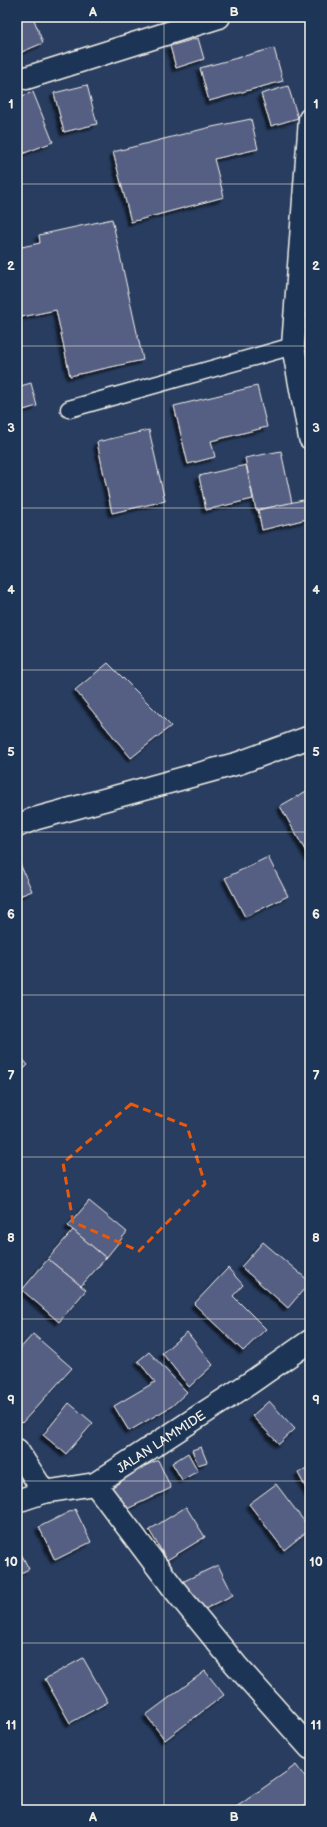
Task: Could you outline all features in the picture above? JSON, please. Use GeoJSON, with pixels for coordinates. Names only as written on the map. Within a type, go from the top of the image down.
{"type":"FeatureCollection","features":[{"type":"Feature","properties":{"kind":"street"},"geometry":{"type":"LineString","coordinates":[[26,78],[219,17]]}},
{"type":"Feature","properties":{"kind":"street"},"geometry":{"type":"LineString","coordinates":[[310,119],[293,346],[310,438]]}},
{"type":"Feature","properties":{"kind":"street"},"geometry":{"type":"LineString","coordinates":[[17,826],[34,819],[239,763],[310,737]]}},
{"type":"Feature","properties":{"kind":"street","name":"JALAN LAMMIDE"},"geometry":{"type":"LineString","coordinates":[[17,1500],[44,1492],[95,1484],[250,1383],[310,1341]]}},
{"type":"Feature","properties":{"kind":"street"},"geometry":{"type":"LineString","coordinates":[[17,1450],[44,1492]]}},
{"type":"Feature","properties":{"kind":"street"},"geometry":{"type":"LineString","coordinates":[[95,1484],[174,1589],[236,1665],[310,1748]]}},
{"type":"Feature","properties":{"kind":"lane"},"geometry":{"type":"LineString","coordinates":[[69,409],[293,346]]}},
{"type":"Feature","properties":{"kind":"highlighted area"},"geometry":{"type":"Polygon","coordinates":[[[131,1104],[187,1126],[205,1184],[139,1251],[73,1222],[63,1163],[131,1104]]]}},
{"type":"Feature","properties":{"kind":"building"},"geometry":{"type":"Polygon","coordinates":[[[17,17],[33,17],[43,43],[17,54],[17,17]]]}},
{"type":"Feature","properties":{"kind":"building"},"geometry":{"type":"Polygon","coordinates":[[[198,38],[204,59],[176,68],[170,46],[198,38]]]}},
{"type":"Feature","properties":{"kind":"building"},"geometry":{"type":"Polygon","coordinates":[[[274,48],[283,81],[209,101],[200,68],[274,48]]]}},
{"type":"Feature","properties":{"kind":"building"},"geometry":{"type":"Polygon","coordinates":[[[87,85],[97,124],[64,132],[54,93],[87,85]]]}},
{"type":"Feature","properties":{"kind":"building"},"geometry":{"type":"Polygon","coordinates":[[[288,86],[298,118],[271,126],[261,94],[288,86]]]}},
{"type":"Feature","properties":{"kind":"building"},"geometry":{"type":"Polygon","coordinates":[[[33,92],[53,142],[17,156],[17,98],[33,92]]]}},
{"type":"Feature","properties":{"kind":"building"},"geometry":{"type":"Polygon","coordinates":[[[251,119],[258,149],[214,159],[224,197],[131,222],[113,152],[207,128],[251,119]]]}},
{"type":"Feature","properties":{"kind":"building"},"geometry":{"type":"Polygon","coordinates":[[[112,219],[143,360],[70,376],[56,310],[17,318],[17,248],[40,243],[39,235],[112,219]]]}},
{"type":"Feature","properties":{"kind":"building"},"geometry":{"type":"Polygon","coordinates":[[[31,383],[37,406],[17,412],[17,387],[31,383]]]}},
{"type":"Feature","properties":{"kind":"building"},"geometry":{"type":"Polygon","coordinates":[[[257,386],[267,427],[211,441],[215,457],[188,464],[174,406],[257,386]]]}},
{"type":"Feature","properties":{"kind":"building"},"geometry":{"type":"Polygon","coordinates":[[[149,430],[165,501],[112,513],[97,442],[149,430]]]}},
{"type":"Feature","properties":{"kind":"building"},"geometry":{"type":"Polygon","coordinates":[[[281,451],[292,503],[256,510],[245,458],[281,451]]]}},
{"type":"Feature","properties":{"kind":"building"},"geometry":{"type":"Polygon","coordinates":[[[246,465],[253,499],[206,510],[199,476],[246,465]]]}},
{"type":"Feature","properties":{"kind":"building"},"geometry":{"type":"Polygon","coordinates":[[[303,500],[307,519],[262,530],[258,510],[303,500]]]}},
{"type":"Feature","properties":{"kind":"building"},"geometry":{"type":"Polygon","coordinates":[[[108,663],[171,726],[131,758],[75,690],[108,663]]]}},
{"type":"Feature","properties":{"kind":"building"},"geometry":{"type":"Polygon","coordinates":[[[310,789],[310,859],[280,806],[310,789]]]}},
{"type":"Feature","properties":{"kind":"building"},"geometry":{"type":"Polygon","coordinates":[[[17,857],[32,891],[17,897],[17,857]]]}},
{"type":"Feature","properties":{"kind":"building"},"geometry":{"type":"Polygon","coordinates":[[[268,857],[288,896],[245,917],[225,878],[268,857]]]}},
{"type":"Feature","properties":{"kind":"building"},"geometry":{"type":"Polygon","coordinates":[[[17,1053],[28,1065],[17,1076],[17,1053]]]}},
{"type":"Feature","properties":{"kind":"building"},"geometry":{"type":"Polygon","coordinates":[[[89,1201],[127,1232],[106,1258],[68,1226],[89,1201]]]}},
{"type":"Feature","properties":{"kind":"building"},"geometry":{"type":"Polygon","coordinates":[[[73,1230],[106,1258],[81,1286],[48,1259],[73,1230]]]}},
{"type":"Feature","properties":{"kind":"building"},"geometry":{"type":"Polygon","coordinates":[[[263,1242],[310,1282],[288,1308],[241,1267],[263,1242]]]}},
{"type":"Feature","properties":{"kind":"building"},"geometry":{"type":"Polygon","coordinates":[[[48,1259],[86,1290],[59,1322],[22,1290],[48,1259]]]}},
{"type":"Feature","properties":{"kind":"building"},"geometry":{"type":"Polygon","coordinates":[[[228,1268],[243,1285],[233,1296],[266,1329],[243,1351],[194,1304],[228,1268]]]}},
{"type":"Feature","properties":{"kind":"building"},"geometry":{"type":"Polygon","coordinates":[[[187,1332],[213,1365],[189,1387],[162,1353],[187,1332]]]}},
{"type":"Feature","properties":{"kind":"building"},"geometry":{"type":"Polygon","coordinates":[[[33,1334],[72,1368],[22,1423],[17,1419],[17,1352],[33,1334]]]}},
{"type":"Feature","properties":{"kind":"building"},"geometry":{"type":"Polygon","coordinates":[[[149,1352],[187,1392],[172,1406],[129,1431],[114,1406],[155,1382],[138,1361],[149,1352]]]}},
{"type":"Feature","properties":{"kind":"building"},"geometry":{"type":"Polygon","coordinates":[[[269,1401],[295,1429],[279,1444],[252,1416],[269,1401]]]}},
{"type":"Feature","properties":{"kind":"building"},"geometry":{"type":"Polygon","coordinates":[[[69,1403],[93,1423],[66,1454],[43,1435],[69,1403]]]}},
{"type":"Feature","properties":{"kind":"building"},"geometry":{"type":"Polygon","coordinates":[[[201,1447],[207,1462],[198,1465],[192,1450],[201,1447]]]}},
{"type":"Feature","properties":{"kind":"building"},"geometry":{"type":"Polygon","coordinates":[[[188,1453],[198,1471],[182,1480],[172,1463],[188,1453]]]}},
{"type":"Feature","properties":{"kind":"building"},"geometry":{"type":"Polygon","coordinates":[[[158,1460],[171,1488],[123,1511],[109,1482],[158,1460]]]}},
{"type":"Feature","properties":{"kind":"building"},"geometry":{"type":"Polygon","coordinates":[[[310,1466],[310,1496],[298,1473],[310,1466]]]}},
{"type":"Feature","properties":{"kind":"building"},"geometry":{"type":"Polygon","coordinates":[[[276,1484],[310,1529],[284,1550],[249,1504],[276,1484]]]}},
{"type":"Feature","properties":{"kind":"building"},"geometry":{"type":"Polygon","coordinates":[[[186,1507],[205,1537],[167,1560],[149,1530],[186,1507]]]}},
{"type":"Feature","properties":{"kind":"building"},"geometry":{"type":"Polygon","coordinates":[[[75,1509],[91,1542],[55,1560],[39,1527],[75,1509]]]}},
{"type":"Feature","properties":{"kind":"building"},"geometry":{"type":"Polygon","coordinates":[[[17,1546],[29,1569],[17,1575],[17,1546]]]}},
{"type":"Feature","properties":{"kind":"building"},"geometry":{"type":"Polygon","coordinates":[[[218,1565],[233,1595],[197,1613],[182,1582],[218,1565]]]}},
{"type":"Feature","properties":{"kind":"building"},"geometry":{"type":"Polygon","coordinates":[[[83,1658],[108,1702],[70,1723],[45,1679],[83,1658]]]}},
{"type":"Feature","properties":{"kind":"building"},"geometry":{"type":"Polygon","coordinates":[[[205,1671],[224,1695],[165,1740],[146,1715],[205,1671]]]}},
{"type":"Feature","properties":{"kind":"building"},"geometry":{"type":"Polygon","coordinates":[[[296,1765],[310,1784],[310,1802],[299,1810],[232,1810],[296,1765]]]}}]}
